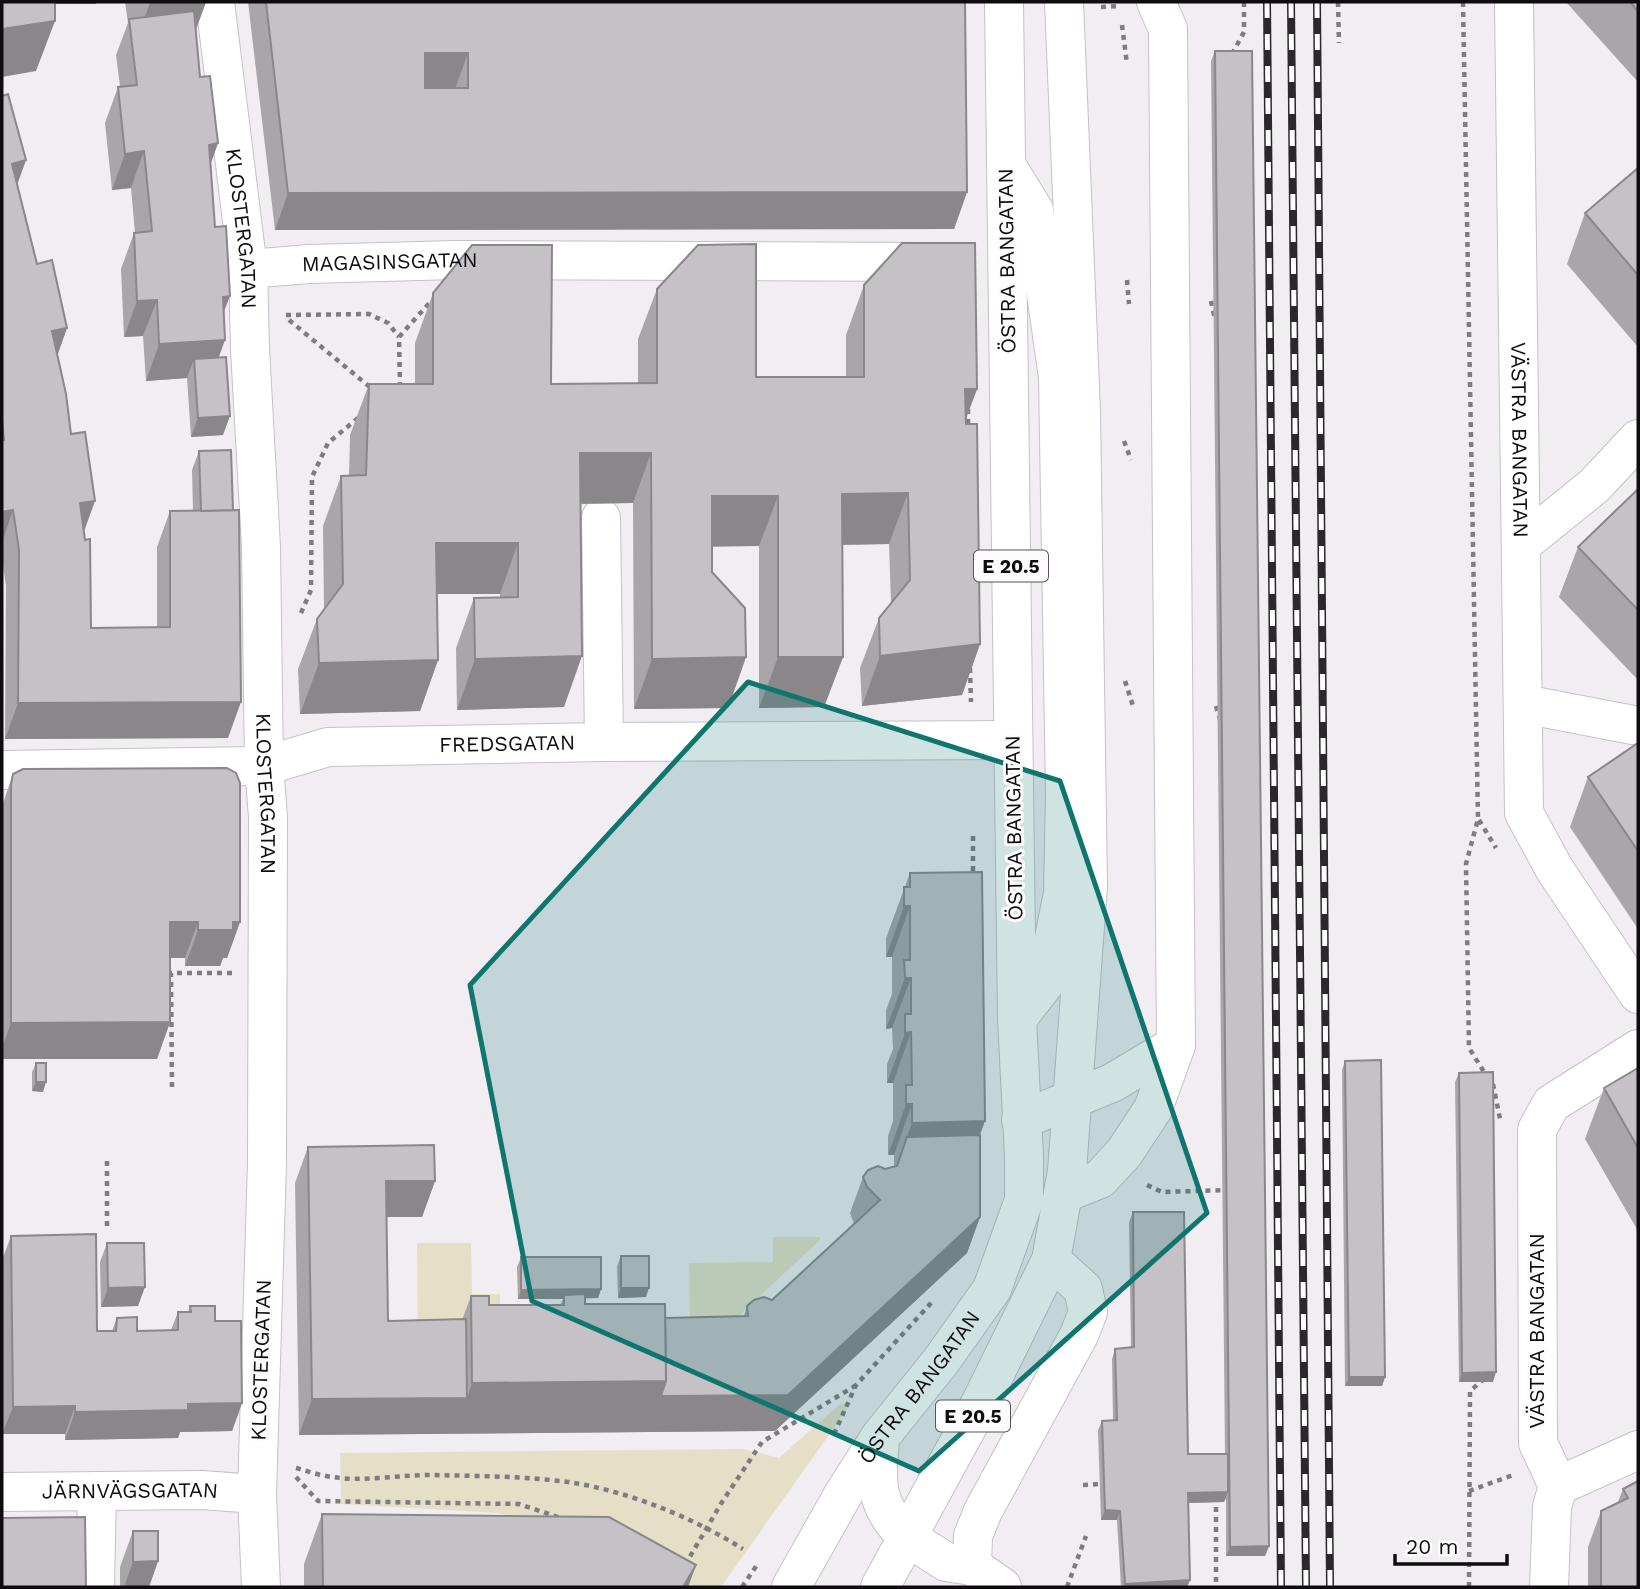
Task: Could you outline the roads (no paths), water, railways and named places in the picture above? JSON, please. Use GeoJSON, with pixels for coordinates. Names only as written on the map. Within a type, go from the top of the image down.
{"type":"FeatureCollection","features":[{"type":"Feature","properties":{"kind":"street","name":"KLOSTERGATAN"},"geometry":{"type":"LineString","coordinates":[[215,2],[248,269],[261,547],[264,766],[268,817],[267,1162],[257,1494],[261,1587]]}},
{"type":"Feature","properties":{"kind":"street","name":"ÖSTRA BANGATAN"},"geometry":{"type":"LineString","coordinates":[[791,1587],[844,1493],[880,1437],[941,1361],[992,1289],[1024,1200],[1017,1019],[1004,2]]}},
{"type":"Feature","properties":{"kind":"street","name":"ÖSTRA BANGATAN"},"geometry":{"type":"LineString","coordinates":[[880,1587],[981,1402],[1051,1260],[1067,1171],[1088,886],[1081,411],[1064,2]]}},
{"type":"Feature","properties":{"kind":"street","name":"VÄSTRA BANGATAN"},"geometry":{"type":"LineString","coordinates":[[1514,2],[1524,813],[1555,870],[1638,994]]}},
{"type":"Feature","properties":{"kind":"street"},"geometry":{"type":"LineString","coordinates":[[1063,1194],[1100,1179],[1124,1153],[1153,1110],[1176,1045],[1168,29],[1138,4]]}},
{"type":"Feature","properties":{"kind":"street"},"geometry":{"type":"LineString","coordinates":[[1006,165],[1034,210],[1058,377],[1064,780],[1063,894],[1045,983],[1017,1019]]}},
{"type":"Feature","properties":{"kind":"street","name":"MAGASINSGATAN"},"geometry":{"type":"LineString","coordinates":[[248,269],[309,264],[456,260],[952,261]]}},
{"type":"Feature","properties":{"kind":"street"},"geometry":{"type":"LineString","coordinates":[[1521,545],[1594,486],[1638,439]]}},
{"type":"Feature","properties":{"kind":"street"},"geometry":{"type":"LineString","coordinates":[[601,518],[604,742]]}},
{"type":"Feature","properties":{"kind":"street"},"geometry":{"type":"LineString","coordinates":[[1523,704],[1633,725]]}},
{"type":"Feature","properties":{"kind":"street","name":"FREDSGATAN"},"geometry":{"type":"LineString","coordinates":[[2,770],[264,766],[328,747],[604,742],[1013,740]]}},
{"type":"Feature","properties":{"kind":"street"},"geometry":{"type":"LineString","coordinates":[[1021,1120],[1112,1083],[1176,1045]]}},
{"type":"Feature","properties":{"kind":"street","name":"VÄSTRA BANGATAN"},"geometry":{"type":"LineString","coordinates":[[1558,1486],[1538,1443],[1538,1129],[1551,1104],[1638,1049]]}},
{"type":"Feature","properties":{"kind":"street"},"geometry":{"type":"LineString","coordinates":[[987,1577],[973,1536],[983,1511],[1079,1335],[1088,1312],[1083,1289],[1051,1260]]}},
{"type":"Feature","properties":{"kind":"street"},"geometry":{"type":"LineString","coordinates":[[880,1437],[877,1485],[879,1497],[892,1523],[907,1537],[946,1562],[987,1577]]}},
{"type":"Feature","properties":{"kind":"street"},"geometry":{"type":"LineString","coordinates":[[1549,1587],[1552,1507],[1558,1486],[1638,1450]]}},
{"type":"Feature","properties":{"kind":"street","name":"JÄRNVÄGSGATAN"},"geometry":{"type":"LineString","coordinates":[[2,1492],[202,1490],[257,1494]]}},
{"type":"Feature","properties":{"kind":"street"},"geometry":{"type":"LineString","coordinates":[[95,1587],[97,1491]]}},
{"type":"Feature","properties":{"kind":"railway"},"geometry":{"type":"LineString","coordinates":[[1267,2],[1281,1587]]}},
{"type":"Feature","properties":{"kind":"railway"},"geometry":{"type":"LineString","coordinates":[[1291,2],[1306,1587]]}},
{"type":"Feature","properties":{"kind":"railway"},"geometry":{"type":"LineString","coordinates":[[1317,2],[1330,1587]]}}]}
